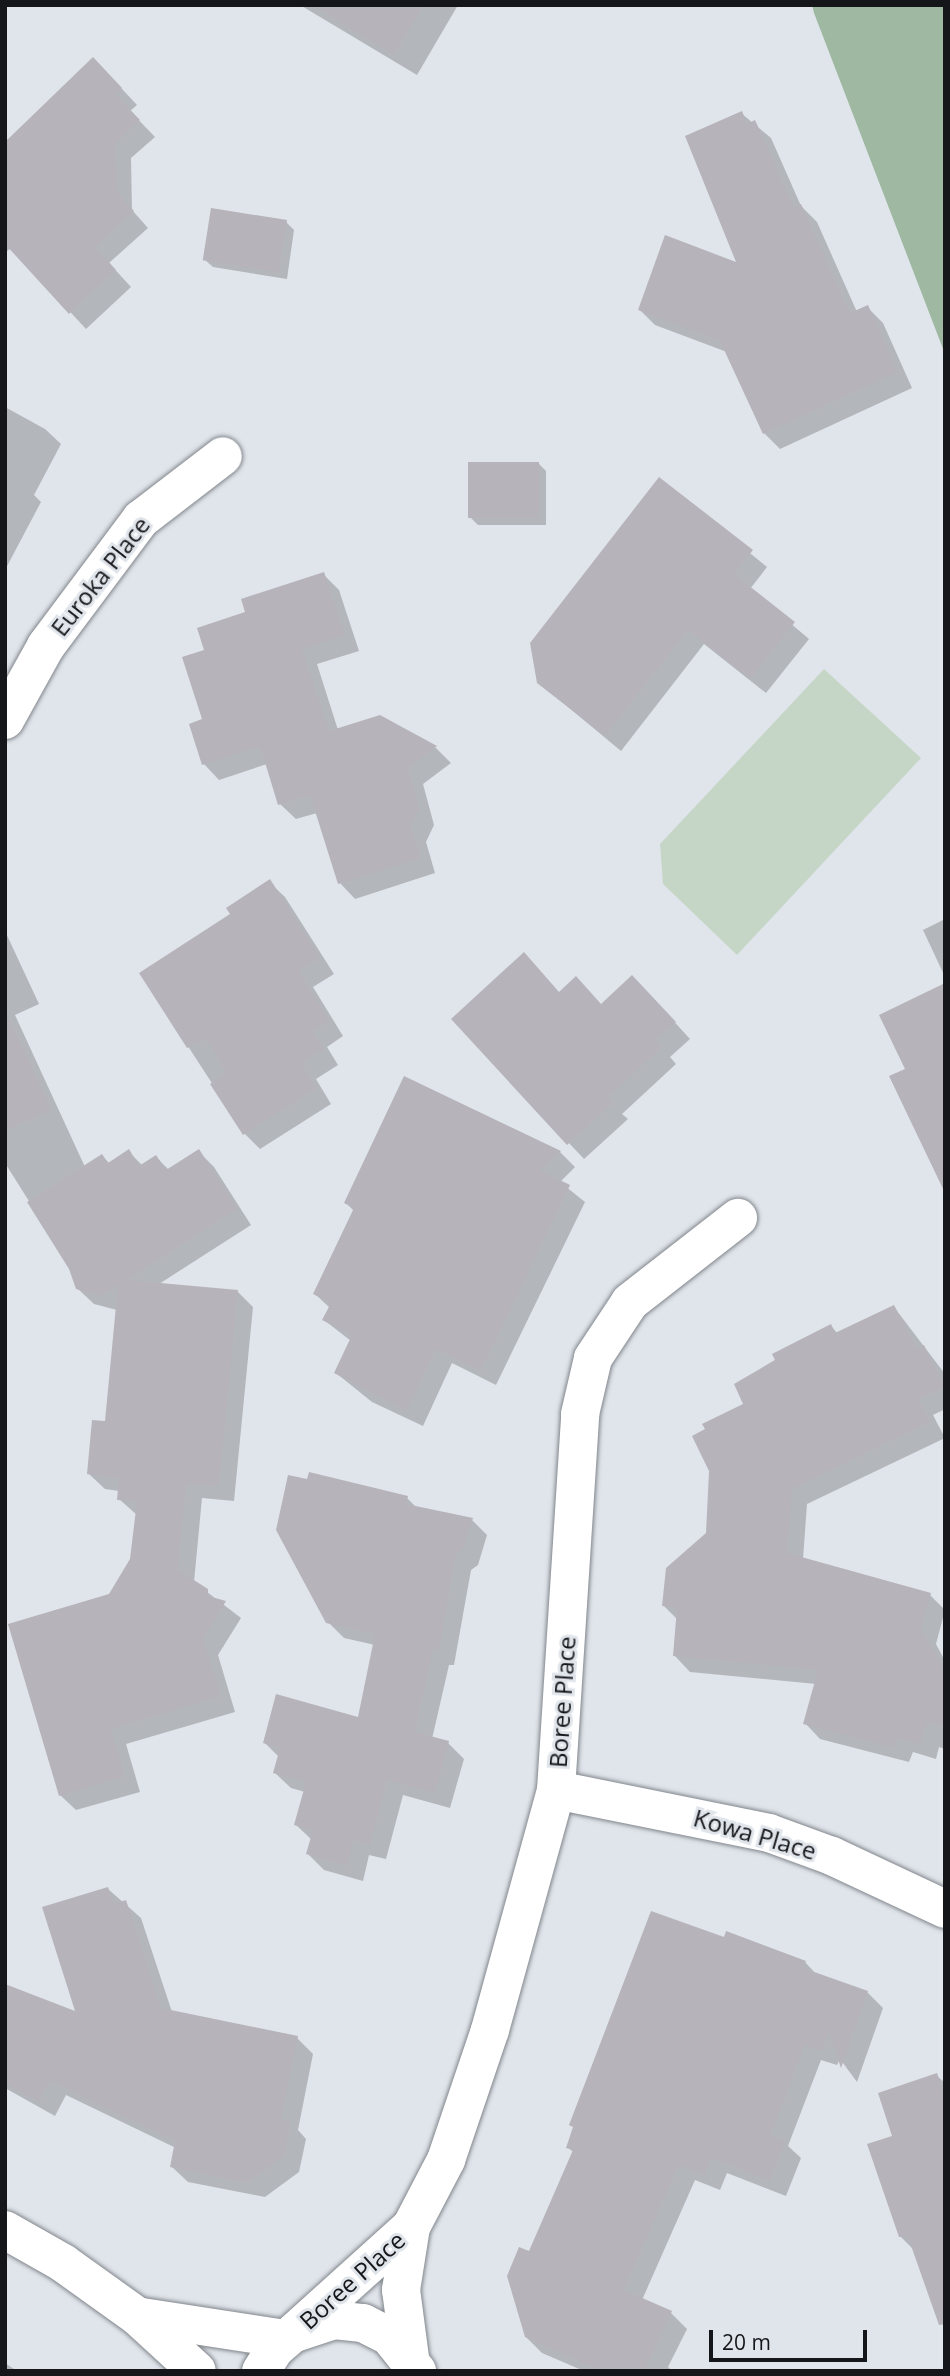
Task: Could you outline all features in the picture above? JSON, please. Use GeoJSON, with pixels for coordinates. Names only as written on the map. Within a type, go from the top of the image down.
{"type":"FeatureCollection","features":[{"type":"Feature","properties":{"kind":"street","name":"Euroka Place"},"geometry":{"type":"LineString","coordinates":[[5,720],[46,646],[141,519],[223,456]]}},
{"type":"Feature","properties":{"kind":"street","name":"Boree Place"},"geometry":{"type":"LineString","coordinates":[[261,2371],[289,2336],[411,2227],[436,2183],[462,2116],[556,1790],[586,1376],[602,1341],[631,1302],[738,1218]]}},
{"type":"Feature","properties":{"kind":"street","name":"Kowa Place"},"geometry":{"type":"LineString","coordinates":[[556,1790],[769,1833],[832,1856],[945,1909]]}},
{"type":"Feature","properties":{"kind":"street","name":"Boree Place"},"geometry":{"type":"LineString","coordinates":[[411,2227],[401,2290],[415,2366]]}},
{"type":"Feature","properties":{"kind":"street"},"geometry":{"type":"LineString","coordinates":[[5,2230],[63,2263],[137,2316],[197,2371]]}},
{"type":"Feature","properties":{"kind":"street"},"geometry":{"type":"LineString","coordinates":[[137,2316],[180,2326],[289,2336],[320,2322],[349,2320],[389,2336],[415,2366]]}},
{"type":"Feature","properties":{"kind":"green space"},"geometry":{"type":"Polygon","coordinates":[[[812,5],[945,5],[945,354],[814,13],[812,5]]]}},
{"type":"Feature","properties":{"kind":"green space"},"geometry":{"type":"Polygon","coordinates":[[[824,669],[921,758],[737,955],[663,884],[660,844],[824,669]]]}},
{"type":"Feature","properties":{"kind":"building"},"geometry":{"type":"Polygon","coordinates":[[[312,5],[424,5],[394,55],[312,5]]]}},
{"type":"Feature","properties":{"kind":"building"},"geometry":{"type":"Polygon","coordinates":[[[93,57],[122,88],[116,95],[140,120],[116,143],[117,192],[134,211],[95,247],[116,270],[69,314],[5,244],[5,142],[93,57]]]}},
{"type":"Feature","properties":{"kind":"building"},"geometry":{"type":"Polygon","coordinates":[[[742,111],[747,124],[755,120],[794,207],[801,204],[850,313],[868,305],[898,372],[763,434],[720,341],[638,310],[665,235],[736,262],[685,136],[742,111]]]}},
{"type":"Feature","properties":{"kind":"building"},"geometry":{"type":"Polygon","coordinates":[[[211,208],[287,220],[279,272],[203,260],[211,208]]]}},
{"type":"Feature","properties":{"kind":"building"},"geometry":{"type":"Polygon","coordinates":[[[468,462],[539,462],[539,518],[468,518],[468,462]]]}},
{"type":"Feature","properties":{"kind":"building"},"geometry":{"type":"Polygon","coordinates":[[[659,477],[753,550],[734,574],[795,622],[750,679],[688,630],[605,736],[537,683],[530,643],[659,477]]]}},
{"type":"Feature","properties":{"kind":"building"},"geometry":{"type":"Polygon","coordinates":[[[324,572],[345,635],[302,649],[329,731],[380,715],[437,746],[408,768],[419,808],[411,826],[421,858],[338,884],[310,795],[278,805],[260,746],[202,765],[189,724],[202,719],[182,657],[204,650],[197,628],[245,612],[241,599],[324,572]]]}},
{"type":"Feature","properties":{"kind":"building"},"geometry":{"type":"Polygon","coordinates":[[[270,879],[320,958],[299,971],[329,1020],[313,1031],[324,1049],[301,1063],[317,1088],[243,1135],[210,1084],[226,1073],[207,1039],[187,1048],[139,973],[230,914],[226,908],[270,879]]]}},
{"type":"Feature","properties":{"kind":"building"},"geometry":{"type":"Polygon","coordinates":[[[524,952],[559,992],[576,976],[601,1004],[632,975],[676,1022],[656,1040],[662,1047],[608,1097],[613,1103],[567,1145],[451,1019],[524,952]]]}},
{"type":"Feature","properties":{"kind":"building"},"geometry":{"type":"Polygon","coordinates":[[[945,983],[945,1193],[889,1076],[905,1069],[879,1015],[945,983]]]}},
{"type":"Feature","properties":{"kind":"building"},"geometry":{"type":"Polygon","coordinates":[[[5,1010],[52,1110],[5,1131],[5,1010]]]}},
{"type":"Feature","properties":{"kind":"building"},"geometry":{"type":"Polygon","coordinates":[[[404,1076],[561,1151],[540,1170],[570,1185],[481,1371],[436,1349],[407,1411],[334,1373],[352,1335],[322,1320],[331,1303],[313,1294],[354,1208],[344,1203],[404,1076]]]}},
{"type":"Feature","properties":{"kind":"building"},"geometry":{"type":"Polygon","coordinates":[[[129,1149],[139,1166],[156,1155],[166,1170],[199,1149],[237,1209],[127,1280],[238,1290],[219,1486],[186,1484],[178,1570],[208,1589],[208,1596],[226,1601],[203,1639],[221,1696],[111,1729],[125,1776],[59,1796],[8,1624],[109,1594],[130,1559],[137,1501],[117,1500],[119,1478],[87,1474],[92,1420],[105,1421],[118,1285],[102,1296],[76,1289],[69,1269],[27,1202],[102,1154],[108,1163],[129,1149]]]}},
{"type":"Feature","properties":{"kind":"building"},"geometry":{"type":"Polygon","coordinates":[[[894,1305],[916,1348],[924,1345],[944,1387],[919,1399],[930,1422],[792,1489],[787,1553],[931,1593],[921,1627],[945,1671],[945,1727],[927,1722],[920,1744],[897,1738],[894,1748],[803,1724],[818,1670],[673,1656],[677,1608],[662,1606],[666,1568],[706,1533],[709,1471],[692,1436],[705,1429],[702,1424],[743,1404],[734,1384],[775,1360],[772,1354],[831,1324],[835,1333],[894,1305]]]}},
{"type":"Feature","properties":{"kind":"building"},"geometry":{"type":"Polygon","coordinates":[[[309,1472],[408,1496],[406,1504],[473,1518],[463,1549],[456,1554],[439,1649],[433,1650],[415,1732],[449,1741],[435,1793],[387,1780],[370,1845],[354,1840],[347,1866],[306,1854],[313,1830],[294,1825],[306,1782],[273,1773],[280,1748],[263,1743],[276,1694],[358,1717],[375,1634],[326,1623],[276,1530],[288,1475],[307,1479],[309,1472]]]}},
{"type":"Feature","properties":{"kind":"building"},"geometry":{"type":"Polygon","coordinates":[[[108,1887],[113,1904],[126,1900],[161,2008],[298,2036],[281,2119],[291,2121],[284,2156],[248,2183],[170,2167],[175,2141],[50,2081],[39,2102],[5,2083],[5,1984],[75,2011],[42,1907],[108,1887]]]}},
{"type":"Feature","properties":{"kind":"building"},"geometry":{"type":"Polygon","coordinates":[[[651,1911],[724,1937],[726,1931],[806,1961],[803,1968],[868,1991],[841,2068],[829,2033],[822,2051],[805,2045],[771,2135],[786,2141],[770,2181],[711,2158],[705,2176],[679,2165],[624,2290],[672,2311],[644,2371],[601,2371],[525,2337],[507,2276],[519,2247],[529,2251],[573,2150],[566,2148],[573,2127],[569,2125],[651,1911]]]}},
{"type":"Feature","properties":{"kind":"building"},"geometry":{"type":"Polygon","coordinates":[[[937,2073],[945,2096],[945,2324],[939,2325],[908,2237],[899,2237],[867,2144],[892,2136],[878,2093],[937,2073]]]}}]}
